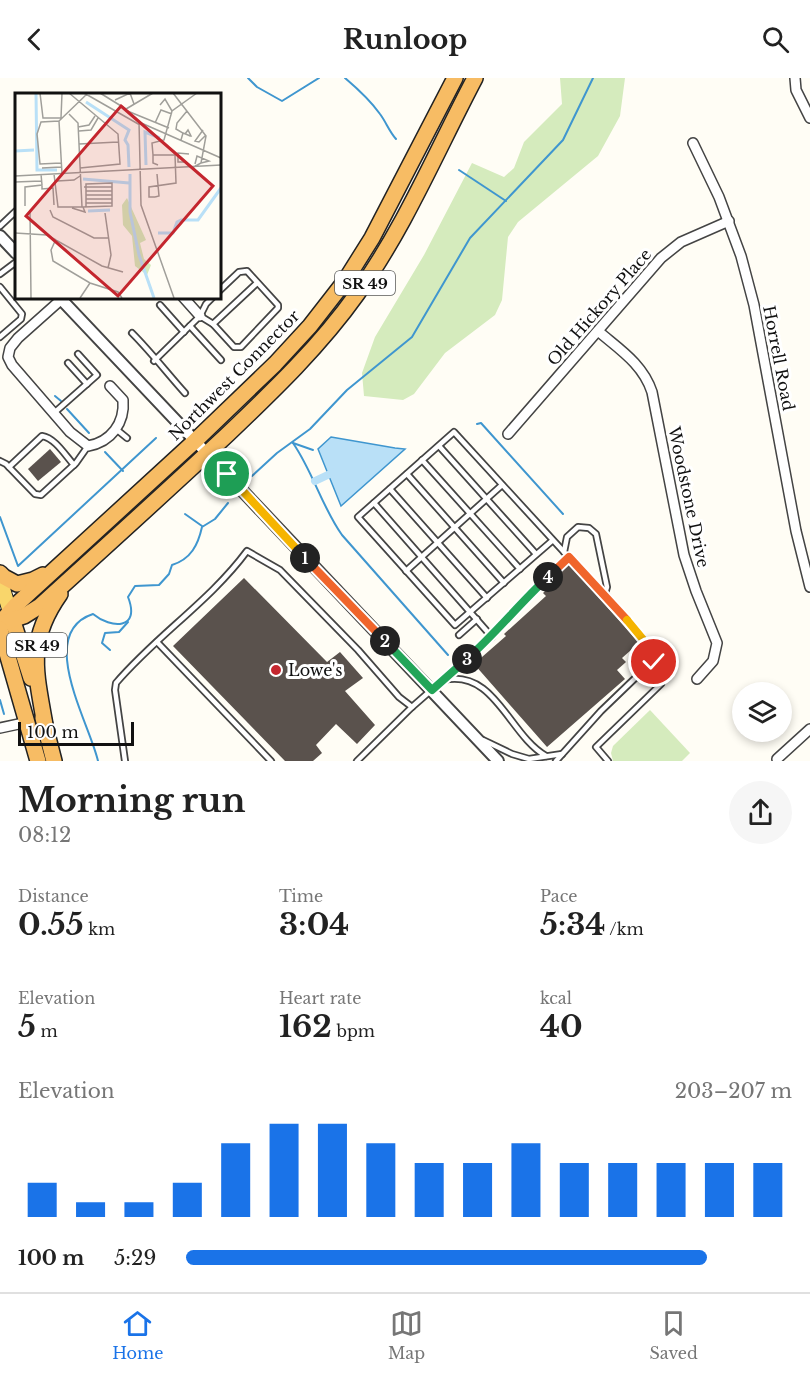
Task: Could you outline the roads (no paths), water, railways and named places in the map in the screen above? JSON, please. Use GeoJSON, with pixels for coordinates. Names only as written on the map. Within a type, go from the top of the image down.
{"type":"FeatureCollection","features":[{"type":"Feature","properties":{"kind":"highway","name":"Northwest Connector"},"geometry":{"type":"LineString","coordinates":[[5,622],[59,566],[195,441],[310,326],[345,281],[369,244],[455,78]]}},
{"type":"Feature","properties":{"kind":"highway","name":"SR 49"},"geometry":{"type":"LineString","coordinates":[[54,761],[45,725],[35,656],[37,641],[45,620],[74,574],[207,453],[324,337],[359,291],[387,248],[475,78]]}},
{"type":"Feature","properties":{"kind":"highway"},"geometry":{"type":"LineString","coordinates":[[0,573],[10,582],[24,584],[59,566]]}},
{"type":"Feature","properties":{"kind":"highway"},"geometry":{"type":"LineString","coordinates":[[45,725],[5,622],[24,616],[40,606],[74,574]]}},
{"type":"Feature","properties":{"kind":"highway","name":"SR 49"},"geometry":{"type":"LineString","coordinates":[[5,622],[38,761]]}},
{"type":"Feature","properties":{"kind":"main road"},"geometry":{"type":"LineString","coordinates":[[0,579],[5,622]]}},
{"type":"Feature","properties":{"kind":"street"},"geometry":{"type":"LineString","coordinates":[[795,78],[796,90],[810,118]]}},
{"type":"Feature","properties":{"kind":"street","name":"Horrell Road"},"geometry":{"type":"LineString","coordinates":[[693,143],[707,169],[729,221],[754,305],[805,546],[810,587]]}},
{"type":"Feature","properties":{"kind":"street","name":"Old Hickory Place"},"geometry":{"type":"LineString","coordinates":[[508,434],[671,249],[696,234],[729,221]]}},
{"type":"Feature","properties":{"kind":"street"},"geometry":{"type":"LineString","coordinates":[[0,236],[15,252]]}},
{"type":"Feature","properties":{"kind":"street"},"geometry":{"type":"LineString","coordinates":[[110,386],[123,400],[123,418],[116,429],[98,443],[88,446],[70,432],[12,365],[8,353],[18,338],[61,298],[498,761]]}},
{"type":"Feature","properties":{"kind":"street"},"geometry":{"type":"LineString","coordinates":[[184,298],[200,316]]}},
{"type":"Feature","properties":{"kind":"street","name":"Woodstone Drive"},"geometry":{"type":"LineString","coordinates":[[598,331],[637,364],[645,374],[652,392],[684,555],[717,644],[713,661],[697,679]]}},
{"type":"Feature","properties":{"kind":"street"},"geometry":{"type":"LineString","coordinates":[[0,728],[28,722]]}},
{"type":"Feature","properties":{"kind":"street"},"geometry":{"type":"LineString","coordinates":[[777,759],[810,729]]}},
{"type":"Feature","properties":{"kind":"lane"},"geometry":{"type":"LineString","coordinates":[[0,226],[15,212]]}},
{"type":"Feature","properties":{"kind":"lane"},"geometry":{"type":"LineString","coordinates":[[0,274],[15,263]]}},
{"type":"Feature","properties":{"kind":"lane"},"geometry":{"type":"LineString","coordinates":[[200,316],[213,324],[234,347],[241,347],[278,308],[247,271],[243,270],[220,290]]}},
{"type":"Feature","properties":{"kind":"lane"},"geometry":{"type":"LineString","coordinates":[[213,324],[258,283]]}},
{"type":"Feature","properties":{"kind":"lane"},"geometry":{"type":"LineString","coordinates":[[0,287],[22,314],[21,319],[0,336]]}},
{"type":"Feature","properties":{"kind":"lane"},"geometry":{"type":"LineString","coordinates":[[155,359],[200,316],[212,298]]}},
{"type":"Feature","properties":{"kind":"lane"},"geometry":{"type":"LineString","coordinates":[[160,305],[184,332]]}},
{"type":"Feature","properties":{"kind":"lane"},"geometry":{"type":"LineString","coordinates":[[190,326],[221,360]]}},
{"type":"Feature","properties":{"kind":"lane"},"geometry":{"type":"LineString","coordinates":[[132,333],[185,393]]}},
{"type":"Feature","properties":{"kind":"lane"},"geometry":{"type":"LineString","coordinates":[[54,413],[97,375],[78,354]]}},
{"type":"Feature","properties":{"kind":"lane"},"geometry":{"type":"LineString","coordinates":[[68,363],[87,384]]}},
{"type":"Feature","properties":{"kind":"lane"},"geometry":{"type":"LineString","coordinates":[[116,429],[127,438]]}},
{"type":"Feature","properties":{"kind":"lane"},"geometry":{"type":"LineString","coordinates":[[553,540],[455,626],[358,517],[454,432],[605,594],[651,648],[656,658],[601,711],[556,761]]}},
{"type":"Feature","properties":{"kind":"lane"},"geometry":{"type":"LineString","coordinates":[[9,467],[42,436],[47,436],[54,441],[74,465]]}},
{"type":"Feature","properties":{"kind":"lane"},"geometry":{"type":"LineString","coordinates":[[0,461],[9,467],[35,494],[41,495],[74,465],[88,446]]}},
{"type":"Feature","properties":{"kind":"lane"},"geometry":{"type":"LineString","coordinates":[[439,446],[536,554]]}},
{"type":"Feature","properties":{"kind":"lane"},"geometry":{"type":"LineString","coordinates":[[422,460],[520,569]]}},
{"type":"Feature","properties":{"kind":"lane"},"geometry":{"type":"LineString","coordinates":[[407,474],[504,583]]}},
{"type":"Feature","properties":{"kind":"lane"},"geometry":{"type":"LineString","coordinates":[[406,571],[502,485]]}},
{"type":"Feature","properties":{"kind":"lane"},"geometry":{"type":"LineString","coordinates":[[390,489],[487,598]]}},
{"type":"Feature","properties":{"kind":"lane"},"geometry":{"type":"LineString","coordinates":[[374,503],[492,637]]}},
{"type":"Feature","properties":{"kind":"lane"},"geometry":{"type":"LineString","coordinates":[[564,552],[565,542],[573,529],[583,526],[593,530],[599,541],[607,587],[605,594]]}},
{"type":"Feature","properties":{"kind":"lane"},"geometry":{"type":"LineString","coordinates":[[125,761],[115,685],[157,642],[215,590],[247,551],[280,570],[364,657],[399,697],[412,707]]}},
{"type":"Feature","properties":{"kind":"lane"},"geometry":{"type":"LineString","coordinates":[[357,761],[412,707],[492,637],[521,602],[569,557]]}},
{"type":"Feature","properties":{"kind":"lane"},"geometry":{"type":"LineString","coordinates":[[459,635],[477,619]]}},
{"type":"Feature","properties":{"kind":"lane"},"geometry":{"type":"LineString","coordinates":[[157,642],[271,761]]}},
{"type":"Feature","properties":{"kind":"lane"},"geometry":{"type":"LineString","coordinates":[[444,680],[465,679],[483,687],[531,747],[546,756]]}},
{"type":"Feature","properties":{"kind":"lane"},"geometry":{"type":"LineString","coordinates":[[608,761],[596,747],[661,684]]}},
{"type":"Feature","properties":{"kind":"lane"},"geometry":{"type":"LineString","coordinates":[[474,735],[521,758],[562,754]]}},
{"type":"Feature","properties":{"kind":"water"},"geometry":{"type":"Polygon","coordinates":[[[331,437],[405,449],[341,506],[318,449],[331,437]]]}},
{"type":"Feature","properties":{"kind":"waterway"},"geometry":{"type":"LineString","coordinates":[[248,78],[257,87],[282,101],[319,78]]}},
{"type":"Feature","properties":{"kind":"waterway"},"geometry":{"type":"LineString","coordinates":[[345,78],[372,104],[396,139]]}},
{"type":"Feature","properties":{"kind":"waterway"},"geometry":{"type":"LineString","coordinates":[[252,476],[277,453],[310,429],[347,390],[412,337],[470,238],[563,140],[593,78]]}},
{"type":"Feature","properties":{"kind":"waterway"},"geometry":{"type":"LineString","coordinates":[[459,170],[506,201]]}},
{"type":"Feature","properties":{"kind":"waterway"},"geometry":{"type":"LineString","coordinates":[[55,396],[61,401]]}},
{"type":"Feature","properties":{"kind":"waterway"},"geometry":{"type":"LineString","coordinates":[[67,409],[89,433]]}},
{"type":"Feature","properties":{"kind":"waterway"},"geometry":{"type":"LineString","coordinates":[[477,424],[481,423],[563,514]]}},
{"type":"Feature","properties":{"kind":"waterway"},"geometry":{"type":"LineString","coordinates":[[0,517],[18,566],[156,438]]}},
{"type":"Feature","properties":{"kind":"waterway"},"geometry":{"type":"LineString","coordinates":[[293,443],[342,535],[448,655]]}},
{"type":"Feature","properties":{"kind":"waterway"},"geometry":{"type":"LineString","coordinates":[[293,443],[313,450]]}},
{"type":"Feature","properties":{"kind":"waterway"},"geometry":{"type":"LineString","coordinates":[[105,452],[123,471]]}},
{"type":"Feature","properties":{"kind":"waterway"},"geometry":{"type":"LineString","coordinates":[[315,481],[332,473]]}},
{"type":"Feature","properties":{"kind":"waterway"},"geometry":{"type":"LineString","coordinates":[[98,761],[71,681],[67,659],[68,640],[76,624],[93,614],[115,624],[127,621],[131,616],[128,597],[135,586],[159,585],[169,574],[172,565],[193,551],[202,527],[215,519],[228,503]]}},
{"type":"Feature","properties":{"kind":"waterway"},"geometry":{"type":"LineString","coordinates":[[185,514],[202,526]]}},
{"type":"Feature","properties":{"kind":"waterway"},"geometry":{"type":"LineString","coordinates":[[110,650],[102,643],[105,633],[119,632],[128,622]]}},
{"type":"Feature","properties":{"kind":"waterway"},"geometry":{"type":"LineString","coordinates":[[0,700],[4,714]]}},
{"type":"Feature","properties":{"kind":"place","name":"Lowe's"},"geometry":{"type":"Point","coordinates":[276,670]}}]}
